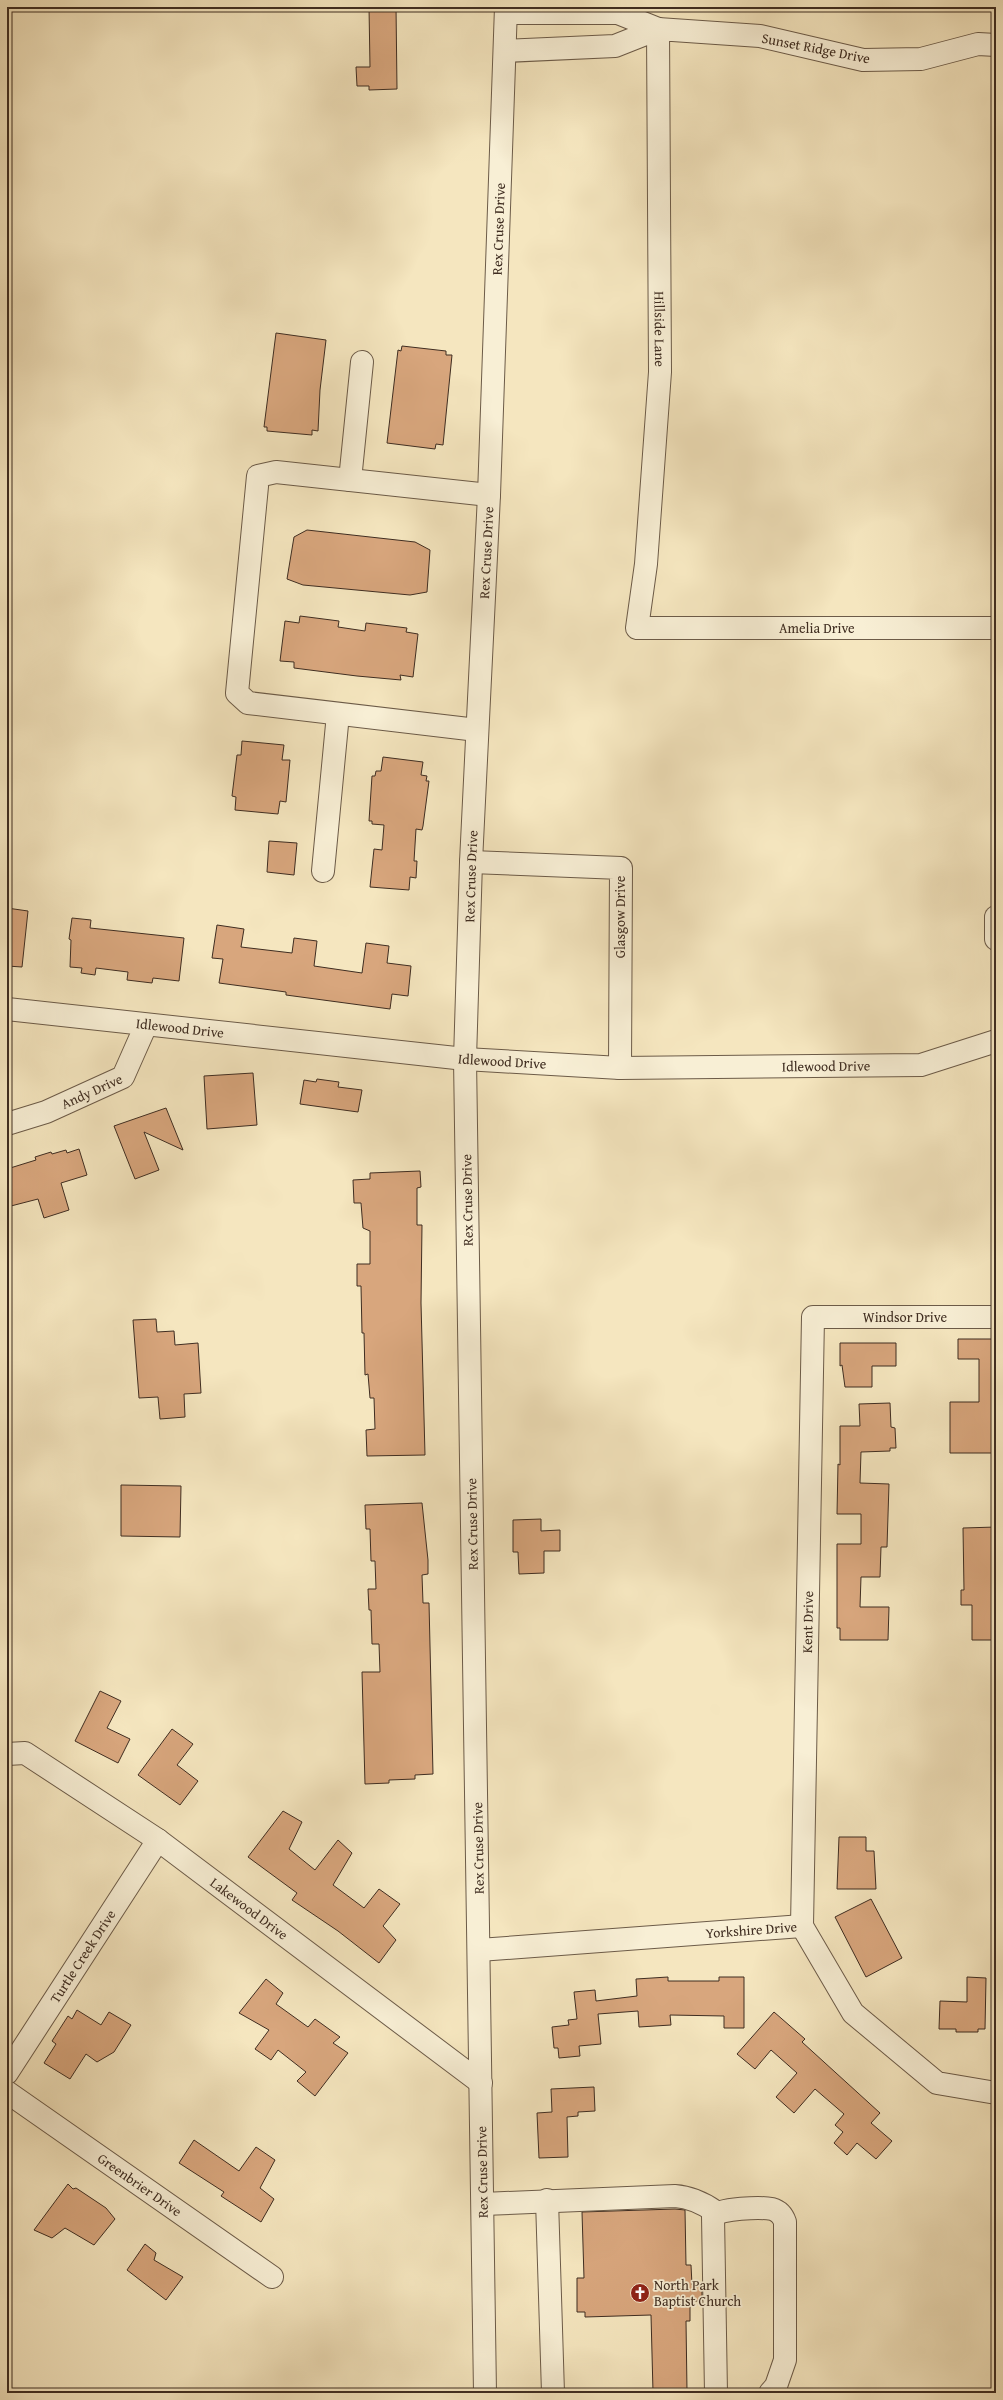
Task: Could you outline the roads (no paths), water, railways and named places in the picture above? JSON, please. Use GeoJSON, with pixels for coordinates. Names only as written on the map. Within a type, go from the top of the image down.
{"type":"FeatureCollection","features":[{"type":"Feature","properties":{"kind":"street","name":"Sunset Ridge Drive"},"geometry":{"type":"LineString","coordinates":[[506,10],[618,13],[658,29],[760,36],[863,60],[921,59],[978,44],[996,45]]}},
{"type":"Feature","properties":{"kind":"street","name":"Rex Cruse Drive"},"geometry":{"type":"LineString","coordinates":[[485,2393],[465,1059],[471,862],[489,495],[506,10]]}},
{"type":"Feature","properties":{"kind":"street","name":"Sunset Ridge Drive"},"geometry":{"type":"LineString","coordinates":[[505,51],[615,46],[658,29]]}},
{"type":"Feature","properties":{"kind":"street","name":"Hillside Lane"},"geometry":{"type":"LineString","coordinates":[[637,628],[646,564],[660,372],[658,29]]}},
{"type":"Feature","properties":{"kind":"street"},"geometry":{"type":"LineString","coordinates":[[350,480],[362,362]]}},
{"type":"Feature","properties":{"kind":"street"},"geometry":{"type":"LineString","coordinates":[[477,730],[248,703],[237,694],[258,476],[276,472],[489,495]]}},
{"type":"Feature","properties":{"kind":"street","name":"Amelia Drive"},"geometry":{"type":"LineString","coordinates":[[637,628],[996,628]]}},
{"type":"Feature","properties":{"kind":"street"},"geometry":{"type":"LineString","coordinates":[[323,871],[338,714]]}},
{"type":"Feature","properties":{"kind":"street","name":"Glasgow Drive"},"geometry":{"type":"LineString","coordinates":[[471,862],[621,868],[620,1068]]}},
{"type":"Feature","properties":{"kind":"street"},"geometry":{"type":"LineString","coordinates":[[996,917],[996,939]]}},
{"type":"Feature","properties":{"kind":"street","name":"Idlewood Drive"},"geometry":{"type":"LineString","coordinates":[[7,1010],[465,1059],[620,1068],[921,1065],[996,1041]]}},
{"type":"Feature","properties":{"kind":"street","name":"Andy Drive"},"geometry":{"type":"LineString","coordinates":[[7,1124],[46,1112],[123,1077],[146,1025]]}},
{"type":"Feature","properties":{"kind":"street","name":"Windsor Drive"},"geometry":{"type":"LineString","coordinates":[[813,1317],[996,1317]]}},
{"type":"Feature","properties":{"kind":"street","name":"Kent Drive"},"geometry":{"type":"LineString","coordinates":[[802,1926],[813,1317]]}},
{"type":"Feature","properties":{"kind":"street","name":"Lakewood Drive"},"geometry":{"type":"LineString","coordinates":[[7,1754],[25,1753],[158,1840],[481,2083]]}},
{"type":"Feature","properties":{"kind":"street","name":"Turtle Creek Drive"},"geometry":{"type":"LineString","coordinates":[[7,2073],[14,2045],[158,1840]]}},
{"type":"Feature","properties":{"kind":"street","name":"Yorkshire Drive"},"geometry":{"type":"LineString","coordinates":[[479,1950],[802,1926],[853,2013],[937,2083],[996,2093]]}},
{"type":"Feature","properties":{"kind":"street","name":"Greenbrier Drive"},"geometry":{"type":"LineString","coordinates":[[7,2092],[272,2278]]}},
{"type":"Feature","properties":{"kind":"street"},"geometry":{"type":"LineString","coordinates":[[483,2204],[547,2200],[686,2197],[702,2203],[716,2212],[772,2209],[779,2212],[785,2222],[785,2360],[776,2386],[770,2393]]}},
{"type":"Feature","properties":{"kind":"street"},"geometry":{"type":"LineString","coordinates":[[547,2200],[553,2393]]}},
{"type":"Feature","properties":{"kind":"street"},"geometry":{"type":"LineString","coordinates":[[716,2212],[713,2216],[711,2226],[716,2393]]}},
{"type":"Feature","properties":{"kind":"place","name":"North Park Baptist Church"},"geometry":{"type":"Point","coordinates":[640,2293]}}]}
